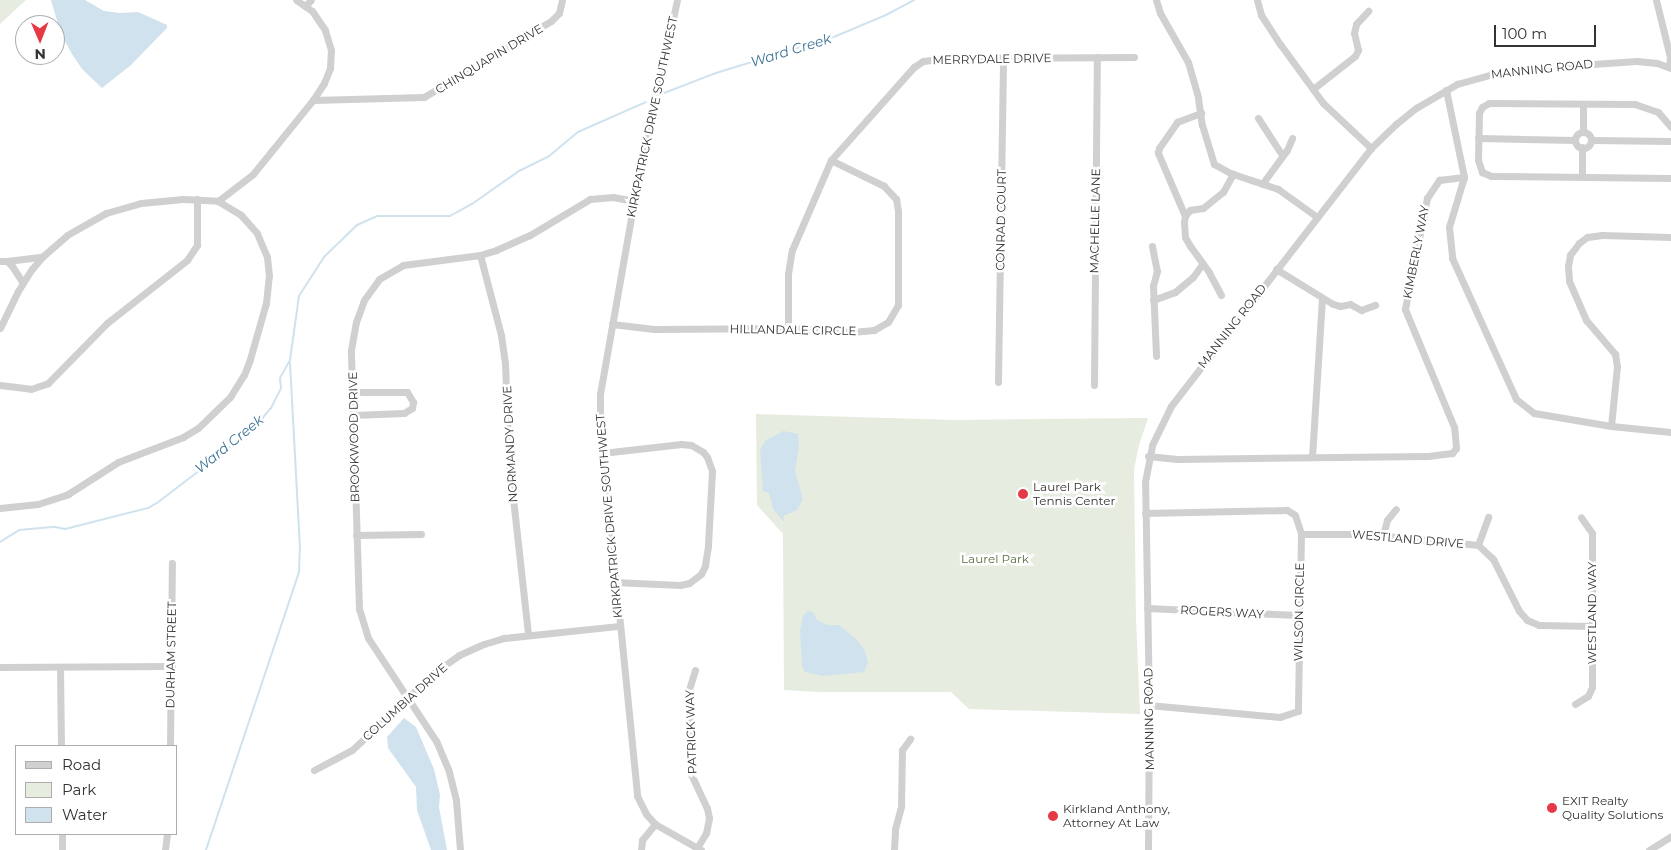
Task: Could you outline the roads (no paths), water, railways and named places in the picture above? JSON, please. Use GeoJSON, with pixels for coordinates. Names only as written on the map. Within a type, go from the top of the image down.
{"type":"FeatureCollection","features":[{"type":"Feature","properties":{"kind":"street"},"geometry":{"type":"LineString","coordinates":[[218,201],[253,174],[313,100],[327,78],[331,64],[331,50],[321,22],[296,0]]}},
{"type":"Feature","properties":{"kind":"street"},"geometry":{"type":"LineString","coordinates":[[305,6],[311,0]]}},
{"type":"Feature","properties":{"kind":"street","name":"CHINQUAPIN DRIVE"},"geometry":{"type":"LineString","coordinates":[[313,100],[424,97],[550,21],[559,13],[562,0]]}},
{"type":"Feature","properties":{"kind":"street","name":"KIRKPATRICK DRIVE SOUTHWEST"},"geometry":{"type":"LineString","coordinates":[[677,0],[634,200],[600,394],[602,453],[635,785],[640,804],[655,824],[699,849]]}},
{"type":"Feature","properties":{"kind":"street"},"geometry":{"type":"LineString","coordinates":[[1156,0],[1160,14],[1188,62],[1201,113],[1202,125],[1214,164],[1234,174],[1285,193],[1317,217]]}},
{"type":"Feature","properties":{"kind":"street"},"geometry":{"type":"LineString","coordinates":[[1257,0],[1261,15],[1323,103],[1371,148]]}},
{"type":"Feature","properties":{"kind":"street"},"geometry":{"type":"LineString","coordinates":[[1656,0],[1670,57],[1670,67]]}},
{"type":"Feature","properties":{"kind":"street"},"geometry":{"type":"LineString","coordinates":[[1313,89],[1355,56],[1358,50],[1354,34],[1356,24],[1368,10]]}},
{"type":"Feature","properties":{"kind":"street","name":"MACHELLE LANE"},"geometry":{"type":"LineString","coordinates":[[1094,385],[1097,57]]}},
{"type":"Feature","properties":{"kind":"street","name":"MERRYDALE DRIVE"},"geometry":{"type":"LineString","coordinates":[[788,328],[788,274],[792,250],[831,160],[905,75],[923,61],[946,58],[1134,57]]}},
{"type":"Feature","properties":{"kind":"street","name":"CONRAD COURT"},"geometry":{"type":"LineString","coordinates":[[998,382],[1003,58]]}},
{"type":"Feature","properties":{"kind":"street","name":"MANNING ROAD"},"geometry":{"type":"LineString","coordinates":[[1148,850],[1149,704],[1145,513],[1146,472],[1148,456],[1156,434],[1170,406],[1371,148],[1405,116],[1446,90],[1475,77],[1520,68],[1637,61],[1670,67]]}},
{"type":"Feature","properties":{"kind":"street"},"geometry":{"type":"LineString","coordinates":[[1446,90],[1464,177],[1449,227],[1452,258],[1516,399],[1534,413],[1611,426],[1671,432]]}},
{"type":"Feature","properties":{"kind":"street"},"geometry":{"type":"LineString","coordinates":[[1671,127],[1660,114],[1644,106],[1487,103],[1479,113],[1478,138],[1478,166],[1482,172],[1489,176],[1671,178]]}},
{"type":"Feature","properties":{"kind":"street"},"geometry":{"type":"LineString","coordinates":[[1583,104],[1583,132]]}},
{"type":"Feature","properties":{"kind":"street"},"geometry":{"type":"LineString","coordinates":[[1201,113],[1178,122],[1159,148],[1158,153],[1185,216],[1185,237],[1221,295]]}},
{"type":"Feature","properties":{"kind":"street"},"geometry":{"type":"LineString","coordinates":[[1258,118],[1282,154]]}},
{"type":"Feature","properties":{"kind":"street"},"geometry":{"type":"LineString","coordinates":[[1575,140],[1578,133],[1583,132],[1587,133],[1591,140]]}},
{"type":"Feature","properties":{"kind":"street"},"geometry":{"type":"LineString","coordinates":[[1262,184],[1292,138]]}},
{"type":"Feature","properties":{"kind":"street"},"geometry":{"type":"LineString","coordinates":[[1478,138],[1575,140]]}},
{"type":"Feature","properties":{"kind":"street"},"geometry":{"type":"LineString","coordinates":[[1575,140],[1576,144],[1582,148]]}},
{"type":"Feature","properties":{"kind":"street"},"geometry":{"type":"LineString","coordinates":[[1591,140],[1671,141]]}},
{"type":"Feature","properties":{"kind":"street"},"geometry":{"type":"LineString","coordinates":[[1582,148],[1589,144],[1591,140]]}},
{"type":"Feature","properties":{"kind":"street"},"geometry":{"type":"LineString","coordinates":[[1582,148],[1582,177]]}},
{"type":"Feature","properties":{"kind":"street","name":"HILLANDALE CIRCLE"},"geometry":{"type":"LineString","coordinates":[[612,324],[654,329],[788,328],[852,332],[874,330],[888,322],[898,305],[898,211],[896,199],[884,186],[831,160]]}},
{"type":"Feature","properties":{"kind":"street"},"geometry":{"type":"LineString","coordinates":[[1185,216],[1190,210],[1202,208],[1223,192],[1234,174]]}},
{"type":"Feature","properties":{"kind":"street","name":"KIMBERLY WAY"},"geometry":{"type":"LineString","coordinates":[[1312,456],[1428,456],[1452,453],[1456,448],[1454,427],[1405,308],[1427,198],[1439,180],[1464,177]]}},
{"type":"Feature","properties":{"kind":"street","name":"BROOKWOOD DRIVE"},"geometry":{"type":"LineString","coordinates":[[460,850],[456,800],[448,769],[436,741],[368,638],[358,609],[353,335],[362,305],[379,279],[403,265],[480,255],[530,235],[590,199],[613,197],[634,200]]}},
{"type":"Feature","properties":{"kind":"street"},"geometry":{"type":"LineString","coordinates":[[0,385],[31,389],[48,383],[107,322],[187,260],[197,245],[197,199]]}},
{"type":"Feature","properties":{"kind":"street"},"geometry":{"type":"LineString","coordinates":[[0,328],[23,283],[42,257],[66,235],[106,213],[141,203],[197,199],[218,201],[241,215],[257,233],[267,257],[269,276],[266,303],[244,375],[230,397],[198,428],[183,437],[118,462],[68,494],[38,504],[0,508]]}},
{"type":"Feature","properties":{"kind":"street"},"geometry":{"type":"LineString","coordinates":[[1611,426],[1617,366],[1615,354],[1586,320],[1569,281],[1568,266],[1570,255],[1578,243],[1588,237],[1602,235],[1671,237]]}},
{"type":"Feature","properties":{"kind":"street"},"geometry":{"type":"LineString","coordinates":[[1152,246],[1157,271],[1152,286],[1156,356]]}},
{"type":"Feature","properties":{"kind":"street","name":"NORMANDY DRIVE"},"geometry":{"type":"LineString","coordinates":[[480,255],[501,335],[505,364],[509,462],[528,635]]}},
{"type":"Feature","properties":{"kind":"street"},"geometry":{"type":"LineString","coordinates":[[3,261],[42,257]]}},
{"type":"Feature","properties":{"kind":"street"},"geometry":{"type":"LineString","coordinates":[[3,261],[18,273],[23,283]]}},
{"type":"Feature","properties":{"kind":"street"},"geometry":{"type":"LineString","coordinates":[[1153,300],[1175,292],[1194,277],[1202,264]]}},
{"type":"Feature","properties":{"kind":"street"},"geometry":{"type":"LineString","coordinates":[[1276,270],[1333,304],[1340,306],[1350,304],[1361,310],[1375,305]]}},
{"type":"Feature","properties":{"kind":"street"},"geometry":{"type":"LineString","coordinates":[[1148,456],[1177,459],[1312,456],[1322,298]]}},
{"type":"Feature","properties":{"kind":"street"},"geometry":{"type":"LineString","coordinates":[[353,392],[407,392],[413,402],[412,408],[404,414],[353,415]]}},
{"type":"Feature","properties":{"kind":"street"},"geometry":{"type":"LineString","coordinates":[[602,453],[681,444],[691,445],[707,457],[712,471],[708,546],[705,566],[701,574],[690,583],[680,585],[614,582]]}},
{"type":"Feature","properties":{"kind":"street"},"geometry":{"type":"LineString","coordinates":[[1383,536],[1387,520],[1396,509]]}},
{"type":"Feature","properties":{"kind":"street","name":"WILSON CIRCLE"},"geometry":{"type":"LineString","coordinates":[[1145,513],[1287,510],[1295,515],[1301,534],[1298,616],[1298,711],[1280,717],[1149,704]]}},
{"type":"Feature","properties":{"kind":"street"},"geometry":{"type":"LineString","coordinates":[[1478,545],[1488,517]]}},
{"type":"Feature","properties":{"kind":"street","name":"WESTLAND WAY"},"geometry":{"type":"LineString","coordinates":[[1575,704],[1588,696],[1592,687],[1592,533],[1581,517]]}},
{"type":"Feature","properties":{"kind":"street"},"geometry":{"type":"LineString","coordinates":[[356,535],[421,534]]}},
{"type":"Feature","properties":{"kind":"street","name":"WESTLAND DRIVE"},"geometry":{"type":"LineString","coordinates":[[1301,534],[1383,536],[1478,545],[1493,559],[1519,611],[1527,620],[1539,625],[1592,626]]}},
{"type":"Feature","properties":{"kind":"street","name":"DURHAM STREET"},"geometry":{"type":"LineString","coordinates":[[170,745],[172,564]]}},
{"type":"Feature","properties":{"kind":"street","name":"ROGERS WAY"},"geometry":{"type":"LineString","coordinates":[[1147,608],[1298,616]]}},
{"type":"Feature","properties":{"kind":"street","name":"COLUMBIA DRIVE"},"geometry":{"type":"LineString","coordinates":[[314,770],[352,750],[435,672],[459,655],[484,644],[528,635],[619,626]]}},
{"type":"Feature","properties":{"kind":"street"},"geometry":{"type":"LineString","coordinates":[[0,667],[172,666]]}},
{"type":"Feature","properties":{"kind":"street"},"geometry":{"type":"LineString","coordinates":[[60,667],[61,745]]}},
{"type":"Feature","properties":{"kind":"street","name":"PATRICK WAY"},"geometry":{"type":"LineString","coordinates":[[695,670],[689,690],[690,772],[707,808],[709,818],[706,833],[699,849]]}},
{"type":"Feature","properties":{"kind":"street"},"geometry":{"type":"LineString","coordinates":[[894,850],[895,829],[901,806],[902,750],[910,739]]}},
{"type":"Feature","properties":{"kind":"street"},"geometry":{"type":"LineString","coordinates":[[641,850],[642,840],[655,824]]}},
{"type":"Feature","properties":{"kind":"street"},"geometry":{"type":"LineString","coordinates":[[62,835],[62,850]]}},
{"type":"Feature","properties":{"kind":"street"},"geometry":{"type":"LineString","coordinates":[[165,850],[166,835]]}},
{"type":"Feature","properties":{"kind":"street"},"geometry":{"type":"LineString","coordinates":[[1649,850],[1671,836]]}},
{"type":"Feature","properties":{"kind":"water"},"geometry":{"type":"Polygon","coordinates":[[[51,0],[85,0],[104,11],[120,13],[138,12],[167,25],[167,28],[131,65],[102,88],[82,69],[65,41],[65,15],[55,15],[51,0]]]}},
{"type":"Feature","properties":{"kind":"water"},"geometry":{"type":"Polygon","coordinates":[[[783,431],[798,434],[799,446],[795,471],[803,499],[797,510],[783,516],[784,522],[773,509],[769,493],[763,491],[760,450],[765,441],[783,431]]]}},
{"type":"Feature","properties":{"kind":"water"},"geometry":{"type":"Polygon","coordinates":[[[808,611],[813,612],[817,620],[827,625],[839,625],[856,639],[864,649],[868,662],[864,672],[824,676],[805,672],[802,666],[800,631],[803,616],[808,611]]]}},
{"type":"Feature","properties":{"kind":"water"},"geometry":{"type":"Polygon","coordinates":[[[404,718],[416,727],[434,769],[440,795],[439,807],[447,850],[431,850],[417,810],[416,787],[388,748],[387,737],[404,718]]]}},
{"type":"Feature","properties":{"kind":"waterway","name":"Ward Creek"},"geometry":{"type":"LineString","coordinates":[[664,93],[716,73],[836,36],[886,15],[914,0]]}},
{"type":"Feature","properties":{"kind":"waterway","name":"Ward Creek"},"geometry":{"type":"LineString","coordinates":[[0,542],[19,530],[55,527],[65,529],[148,508],[225,451],[260,421],[271,408],[281,388],[280,378],[290,360],[299,296],[324,257],[357,225],[377,216],[450,216],[472,204],[519,171],[548,157],[578,132],[646,102]]}},
{"type":"Feature","properties":{"kind":"waterway"},"geometry":{"type":"LineString","coordinates":[[206,850],[299,572],[300,548],[290,362]]}},
{"type":"Feature","properties":{"kind":"place","name":"Laurel Park Tennis Center"},"geometry":{"type":"Point","coordinates":[1023,494]}},
{"type":"Feature","properties":{"kind":"place","name":"EXIT Realty Quality Solutions"},"geometry":{"type":"Point","coordinates":[1552,808]}},
{"type":"Feature","properties":{"kind":"place","name":"Kirkland Anthony, Attorney At Law"},"geometry":{"type":"Point","coordinates":[1053,816]}},
{"type":"Feature","properties":{"kind":"park label","name":"Laurel Park"},"geometry":{"type":"Point","coordinates":[995,559]}}]}
